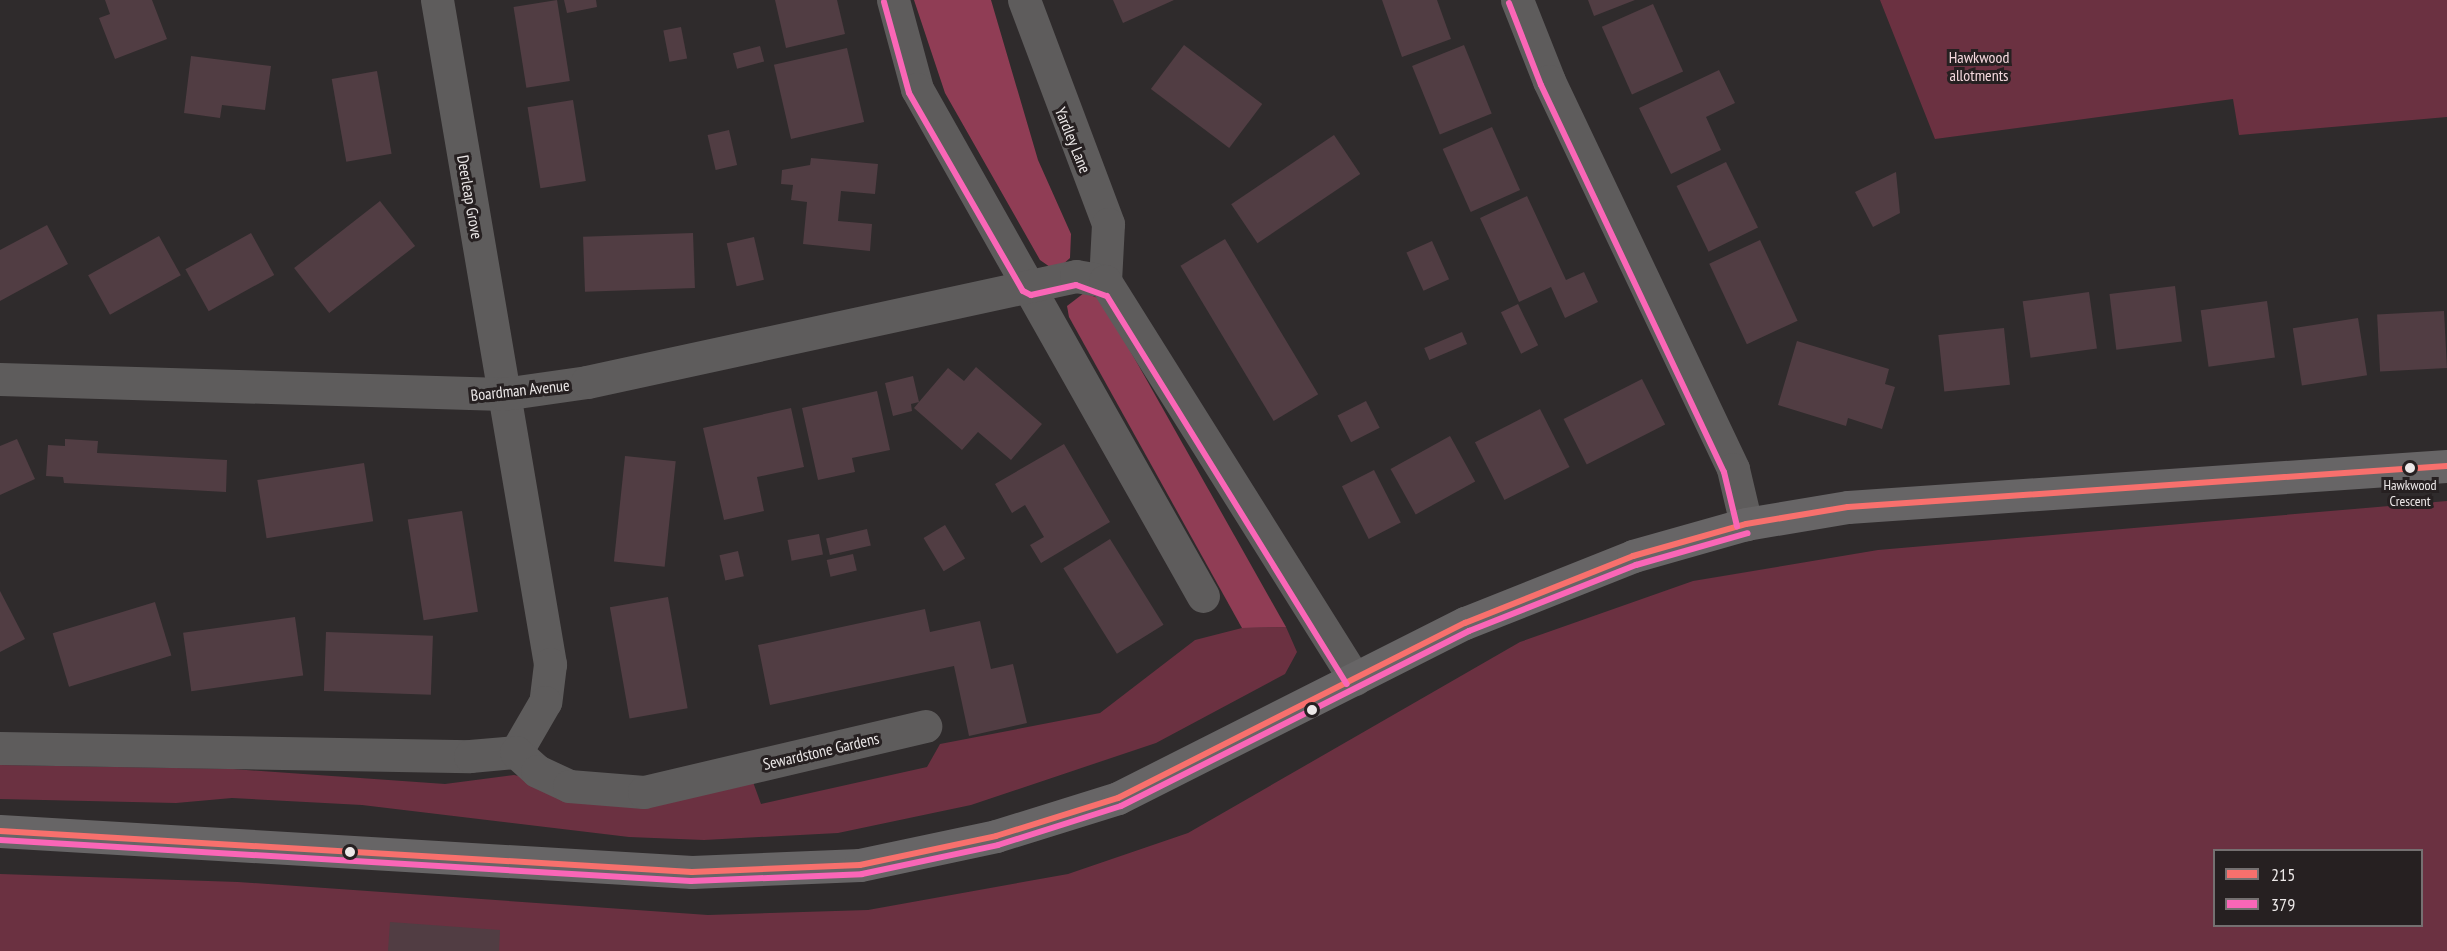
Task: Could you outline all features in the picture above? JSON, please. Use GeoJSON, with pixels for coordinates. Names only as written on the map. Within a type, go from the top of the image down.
{"type":"FeatureCollection","features":[{"type":"Feature","properties":{"kind":"main road"},"geometry":{"type":"LineString","coordinates":[[0,831],[692,872],[860,865],[996,836],[1118,798],[1355,679],[1554,585],[1746,524],[1848,507],[2447,466]]}},
{"type":"Feature","properties":{"kind":"street","name":"Deerleap Grove"},"geometry":{"type":"LineString","coordinates":[[437,0],[503,394]]}},
{"type":"Feature","properties":{"kind":"street"},"geometry":{"type":"LineString","coordinates":[[893,0],[917,89],[1203,596]]}},
{"type":"Feature","properties":{"kind":"street","name":"Yardley Lane"},"geometry":{"type":"LineString","coordinates":[[1024,0],[1108,224],[1105,281]]}},
{"type":"Feature","properties":{"kind":"street"},"geometry":{"type":"LineString","coordinates":[[1517,0],[1549,81],[1733,469],[1746,524]]}},
{"type":"Feature","properties":{"kind":"street"},"geometry":{"type":"LineString","coordinates":[[1030,286],[1076,276],[1105,281],[1355,679]]}},
{"type":"Feature","properties":{"kind":"street","name":"Boardman Avenue"},"geometry":{"type":"LineString","coordinates":[[0,379],[503,394],[587,382],[1030,286]]}},
{"type":"Feature","properties":{"kind":"street"},"geometry":{"type":"LineString","coordinates":[[0,748],[470,756],[516,752],[545,702],[550,664],[503,394]]}},
{"type":"Feature","properties":{"kind":"street","name":"Sewardstone Gardens"},"geometry":{"type":"LineString","coordinates":[[516,752],[537,771],[569,786],[644,792],[925,726]]}},
{"type":"Feature","properties":{"kind":"green space","name":"Hawkwood allotments"},"geometry":{"type":"Polygon","coordinates":[[[1880,0],[2447,0],[2447,117],[2239,135],[2233,99],[1935,139],[1880,0]]]}},
{"type":"Feature","properties":{"kind":"green space"},"geometry":{"type":"Polygon","coordinates":[[[2447,501],[2447,951],[0,951],[0,874],[238,882],[708,915],[868,910],[1068,874],[1188,833],[1520,642],[1693,581],[1878,550],[2447,501]]]}},
{"type":"Feature","properties":{"kind":"green space"},"geometry":{"type":"Polygon","coordinates":[[[1286,627],[1297,652],[1285,674],[1156,743],[971,805],[838,833],[704,840],[629,837],[362,805],[232,798],[176,803],[0,799],[0,765],[233,769],[445,784],[514,775],[623,797],[749,771],[761,804],[927,767],[940,744],[1100,713],[1195,640],[1242,628],[1286,627]]]}},
{"type":"Feature","properties":{"kind":"shaded area"},"geometry":{"type":"Polygon","coordinates":[[[914,0],[991,0],[1038,160],[1071,234],[1070,258],[1062,265],[1050,267],[1040,260],[945,93],[914,0]]]}},
{"type":"Feature","properties":{"kind":"shaded area"},"geometry":{"type":"Polygon","coordinates":[[[1084,293],[1101,299],[1286,627],[1242,628],[1069,317],[1067,306],[1084,293]]]}},
{"type":"Feature","properties":{"kind":"building"},"geometry":{"type":"Polygon","coordinates":[[[105,0],[152,0],[167,39],[115,59],[99,18],[110,14],[105,0]]]}},
{"type":"Feature","properties":{"kind":"building"},"geometry":{"type":"Polygon","coordinates":[[[557,0],[570,81],[526,88],[514,7],[557,0]]]}},
{"type":"Feature","properties":{"kind":"building"},"geometry":{"type":"Polygon","coordinates":[[[564,0],[596,0],[597,7],[567,13],[564,0]]]}},
{"type":"Feature","properties":{"kind":"building"},"geometry":{"type":"Polygon","coordinates":[[[775,0],[837,0],[845,34],[786,48],[775,0]]]}},
{"type":"Feature","properties":{"kind":"building"},"geometry":{"type":"Polygon","coordinates":[[[1113,0],[1174,0],[1123,23],[1113,0]]]}},
{"type":"Feature","properties":{"kind":"building"},"geometry":{"type":"Polygon","coordinates":[[[1382,0],[1437,0],[1451,39],[1402,57],[1382,0]]]}},
{"type":"Feature","properties":{"kind":"building"},"geometry":{"type":"Polygon","coordinates":[[[1588,0],[1635,0],[1594,16],[1588,0]]]}},
{"type":"Feature","properties":{"kind":"building"},"geometry":{"type":"Polygon","coordinates":[[[1653,4],[1683,72],[1632,94],[1602,27],[1653,4]]]}},
{"type":"Feature","properties":{"kind":"building"},"geometry":{"type":"Polygon","coordinates":[[[681,27],[687,58],[669,62],[663,30],[681,27]]]}},
{"type":"Feature","properties":{"kind":"building"},"geometry":{"type":"Polygon","coordinates":[[[1184,45],[1262,104],[1229,148],[1151,89],[1184,45]]]}},
{"type":"Feature","properties":{"kind":"building"},"geometry":{"type":"Polygon","coordinates":[[[1464,45],[1492,114],[1440,135],[1412,66],[1464,45]]]}},
{"type":"Feature","properties":{"kind":"building"},"geometry":{"type":"Polygon","coordinates":[[[760,46],[764,61],[737,69],[733,53],[760,46]]]}},
{"type":"Feature","properties":{"kind":"building"},"geometry":{"type":"Polygon","coordinates":[[[847,48],[864,122],[791,139],[774,65],[847,48]]]}},
{"type":"Feature","properties":{"kind":"building"},"geometry":{"type":"Polygon","coordinates":[[[191,56],[271,66],[265,110],[222,105],[220,118],[184,113],[191,56]]]}},
{"type":"Feature","properties":{"kind":"building"},"geometry":{"type":"Polygon","coordinates":[[[1719,70],[1735,103],[1706,117],[1721,150],[1671,174],[1639,108],[1719,70]]]}},
{"type":"Feature","properties":{"kind":"building"},"geometry":{"type":"Polygon","coordinates":[[[377,71],[392,154],[346,162],[332,79],[377,71]]]}},
{"type":"Feature","properties":{"kind":"building"},"geometry":{"type":"Polygon","coordinates":[[[573,100],[586,181],[540,188],[528,107],[573,100]]]}},
{"type":"Feature","properties":{"kind":"building"},"geometry":{"type":"Polygon","coordinates":[[[1492,127],[1520,190],[1471,212],[1443,149],[1492,127]]]}},
{"type":"Feature","properties":{"kind":"building"},"geometry":{"type":"Polygon","coordinates":[[[729,130],[737,165],[716,170],[708,135],[729,130]]]}},
{"type":"Feature","properties":{"kind":"building"},"geometry":{"type":"Polygon","coordinates":[[[1334,135],[1360,174],[1257,243],[1231,204],[1334,135]]]}},
{"type":"Feature","properties":{"kind":"building"},"geometry":{"type":"Polygon","coordinates":[[[811,158],[878,164],[875,194],[841,191],[838,221],[872,224],[870,251],[803,244],[807,202],[791,200],[793,185],[781,184],[782,170],[810,165],[811,158]]]}},
{"type":"Feature","properties":{"kind":"building"},"geometry":{"type":"Polygon","coordinates":[[[1726,162],[1758,228],[1709,252],[1677,186],[1726,162]]]}},
{"type":"Feature","properties":{"kind":"building"},"geometry":{"type":"Polygon","coordinates":[[[1896,172],[1900,213],[1873,227],[1855,192],[1896,172]]]}},
{"type":"Feature","properties":{"kind":"building"},"geometry":{"type":"Polygon","coordinates":[[[1527,196],[1566,280],[1584,272],[1598,302],[1565,318],[1551,287],[1519,302],[1480,218],[1527,196]]]}},
{"type":"Feature","properties":{"kind":"building"},"geometry":{"type":"Polygon","coordinates":[[[380,201],[415,246],[329,313],[294,268],[380,201]]]}},
{"type":"Feature","properties":{"kind":"building"},"geometry":{"type":"Polygon","coordinates":[[[47,225],[68,264],[0,301],[0,250],[47,225]]]}},
{"type":"Feature","properties":{"kind":"building"},"geometry":{"type":"Polygon","coordinates":[[[251,233],[274,275],[209,311],[185,269],[251,233]]]}},
{"type":"Feature","properties":{"kind":"building"},"geometry":{"type":"Polygon","coordinates":[[[693,233],[695,288],[585,292],[583,237],[693,233]]]}},
{"type":"Feature","properties":{"kind":"building"},"geometry":{"type":"Polygon","coordinates":[[[159,236],[181,275],[110,315],[88,275],[159,236]]]}},
{"type":"Feature","properties":{"kind":"building"},"geometry":{"type":"Polygon","coordinates":[[[754,237],[764,280],[737,286],[727,243],[754,237]]]}},
{"type":"Feature","properties":{"kind":"building"},"geometry":{"type":"Polygon","coordinates":[[[1225,239],[1318,394],[1274,421],[1180,266],[1225,239]]]}},
{"type":"Feature","properties":{"kind":"building"},"geometry":{"type":"Polygon","coordinates":[[[1760,240],[1798,321],[1747,344],[1709,264],[1760,240]]]}},
{"type":"Feature","properties":{"kind":"building"},"geometry":{"type":"Polygon","coordinates":[[[1432,241],[1449,279],[1424,291],[1406,252],[1432,241]]]}},
{"type":"Feature","properties":{"kind":"building"},"geometry":{"type":"Polygon","coordinates":[[[2175,286],[2182,342],[2116,350],[2109,294],[2175,286]]]}},
{"type":"Feature","properties":{"kind":"building"},"geometry":{"type":"Polygon","coordinates":[[[2089,292],[2097,348],[2031,358],[2023,301],[2089,292]]]}},
{"type":"Feature","properties":{"kind":"building"},"geometry":{"type":"Polygon","coordinates":[[[2267,301],[2275,357],[2209,367],[2201,310],[2267,301]]]}},
{"type":"Feature","properties":{"kind":"building"},"geometry":{"type":"Polygon","coordinates":[[[1518,304],[1538,345],[1521,354],[1501,312],[1518,304]]]}},
{"type":"Feature","properties":{"kind":"building"},"geometry":{"type":"Polygon","coordinates":[[[2444,311],[2447,368],[2380,371],[2377,315],[2444,311]]]}},
{"type":"Feature","properties":{"kind":"building"},"geometry":{"type":"Polygon","coordinates":[[[2358,318],[2367,375],[2302,386],[2293,328],[2358,318]]]}},
{"type":"Feature","properties":{"kind":"building"},"geometry":{"type":"Polygon","coordinates":[[[2004,328],[2010,385],[1944,392],[1938,335],[2004,328]]]}},
{"type":"Feature","properties":{"kind":"building"},"geometry":{"type":"Polygon","coordinates":[[[1462,332],[1467,344],[1429,360],[1424,348],[1462,332]]]}},
{"type":"Feature","properties":{"kind":"building"},"geometry":{"type":"Polygon","coordinates":[[[1797,341],[1889,369],[1885,384],[1895,387],[1882,429],[1848,418],[1846,426],[1778,405],[1797,341]]]}},
{"type":"Feature","properties":{"kind":"building"},"geometry":{"type":"Polygon","coordinates":[[[976,367],[1042,424],[1011,460],[978,432],[962,450],[914,408],[948,368],[964,381],[976,367]]]}},
{"type":"Feature","properties":{"kind":"building"},"geometry":{"type":"Polygon","coordinates":[[[913,376],[919,402],[911,404],[912,411],[893,416],[885,383],[913,376]]]}},
{"type":"Feature","properties":{"kind":"building"},"geometry":{"type":"Polygon","coordinates":[[[1642,379],[1665,424],[1587,464],[1564,419],[1642,379]]]}},
{"type":"Feature","properties":{"kind":"building"},"geometry":{"type":"Polygon","coordinates":[[[877,391],[890,450],[852,458],[855,472],[818,480],[802,408],[877,391]]]}},
{"type":"Feature","properties":{"kind":"building"},"geometry":{"type":"Polygon","coordinates":[[[1366,401],[1380,428],[1351,442],[1337,416],[1366,401]]]}},
{"type":"Feature","properties":{"kind":"building"},"geometry":{"type":"Polygon","coordinates":[[[791,408],[804,467],[757,477],[764,511],[724,520],[703,428],[791,408]]]}},
{"type":"Feature","properties":{"kind":"building"},"geometry":{"type":"Polygon","coordinates":[[[1540,409],[1570,467],[1504,500],[1475,442],[1540,409]]]}},
{"type":"Feature","properties":{"kind":"building"},"geometry":{"type":"Polygon","coordinates":[[[1450,436],[1475,481],[1416,514],[1391,469],[1450,436]]]}},
{"type":"Feature","properties":{"kind":"building"},"geometry":{"type":"Polygon","coordinates":[[[17,439],[35,479],[0,495],[0,446],[17,439]]]}},
{"type":"Feature","properties":{"kind":"building"},"geometry":{"type":"Polygon","coordinates":[[[65,439],[98,441],[97,453],[227,460],[226,492],[64,483],[63,477],[46,476],[48,445],[65,446],[65,439]]]}},
{"type":"Feature","properties":{"kind":"building"},"geometry":{"type":"Polygon","coordinates":[[[1064,444],[1110,522],[1041,563],[1030,545],[1044,537],[1025,505],[1012,513],[995,484],[1064,444]]]}},
{"type":"Feature","properties":{"kind":"building"},"geometry":{"type":"Polygon","coordinates":[[[625,456],[676,461],[665,567],[614,561],[625,456]]]}},
{"type":"Feature","properties":{"kind":"building"},"geometry":{"type":"Polygon","coordinates":[[[364,463],[373,521],[267,538],[257,480],[364,463]]]}},
{"type":"Feature","properties":{"kind":"building"},"geometry":{"type":"Polygon","coordinates":[[[1374,470],[1401,523],[1369,539],[1342,486],[1374,470]]]}},
{"type":"Feature","properties":{"kind":"building"},"geometry":{"type":"Polygon","coordinates":[[[462,511],[478,612],[424,620],[408,520],[462,511]]]}},
{"type":"Feature","properties":{"kind":"building"},"geometry":{"type":"Polygon","coordinates":[[[945,525],[965,558],[944,571],[924,538],[945,525]]]}},
{"type":"Feature","properties":{"kind":"building"},"geometry":{"type":"Polygon","coordinates":[[[867,529],[871,546],[830,555],[826,538],[867,529]]]}},
{"type":"Feature","properties":{"kind":"building"},"geometry":{"type":"Polygon","coordinates":[[[819,534],[823,555],[792,561],[788,540],[819,534]]]}},
{"type":"Feature","properties":{"kind":"building"},"geometry":{"type":"Polygon","coordinates":[[[1110,539],[1164,625],[1117,654],[1063,568],[1110,539]]]}},
{"type":"Feature","properties":{"kind":"building"},"geometry":{"type":"Polygon","coordinates":[[[738,551],[744,576],[725,581],[719,555],[738,551]]]}},
{"type":"Feature","properties":{"kind":"building"},"geometry":{"type":"Polygon","coordinates":[[[853,554],[857,571],[831,577],[827,560],[853,554]]]}},
{"type":"Feature","properties":{"kind":"building"},"geometry":{"type":"Polygon","coordinates":[[[0,591],[25,639],[0,652],[0,591]]]}},
{"type":"Feature","properties":{"kind":"building"},"geometry":{"type":"Polygon","coordinates":[[[668,597],[688,708],[630,719],[610,607],[668,597]]]}},
{"type":"Feature","properties":{"kind":"building"},"geometry":{"type":"Polygon","coordinates":[[[155,602],[171,656],[69,687],[53,633],[155,602]]]}},
{"type":"Feature","properties":{"kind":"building"},"geometry":{"type":"Polygon","coordinates":[[[925,609],[930,632],[980,621],[991,669],[1013,664],[1027,723],[969,736],[954,666],[770,705],[758,645],[925,609]]]}},
{"type":"Feature","properties":{"kind":"building"},"geometry":{"type":"Polygon","coordinates":[[[295,617],[303,675],[191,691],[183,633],[295,617]]]}},
{"type":"Feature","properties":{"kind":"building"},"geometry":{"type":"Polygon","coordinates":[[[326,632],[433,636],[431,695],[324,691],[326,632]]]}},
{"type":"Feature","properties":{"kind":"building"},"geometry":{"type":"Polygon","coordinates":[[[390,922],[500,930],[499,951],[388,951],[390,922]]]}},
{"type":"Feature","properties":{"kind":"transit line","name":"379"},"geometry":{"type":"LineString","coordinates":[[884,2],[909,93],[1023,291],[1031,295],[1076,285],[1107,296],[1347,684]]}},
{"type":"Feature","properties":{"kind":"transit line","name":"379"},"geometry":{"type":"LineString","coordinates":[[1509,3],[1541,85],[1724,472],[1737,526]]}},
{"type":"Feature","properties":{"kind":"transit line","name":"215"},"geometry":{"type":"LineString","coordinates":[[0,831],[692,872],[860,865],[996,836],[1118,798],[1465,623],[1633,556],[1746,524],[1848,507],[2447,466]]}},
{"type":"Feature","properties":{"kind":"transit line","name":"379"},"geometry":{"type":"LineString","coordinates":[[0,840],[691,881],[862,874],[998,845],[1121,806],[1469,631],[1636,565],[1748,533]]}},
{"type":"Feature","properties":{"kind":"place","name":"Hawkwood Crescent"},"geometry":{"type":"Point","coordinates":[2410,468]}}]}
